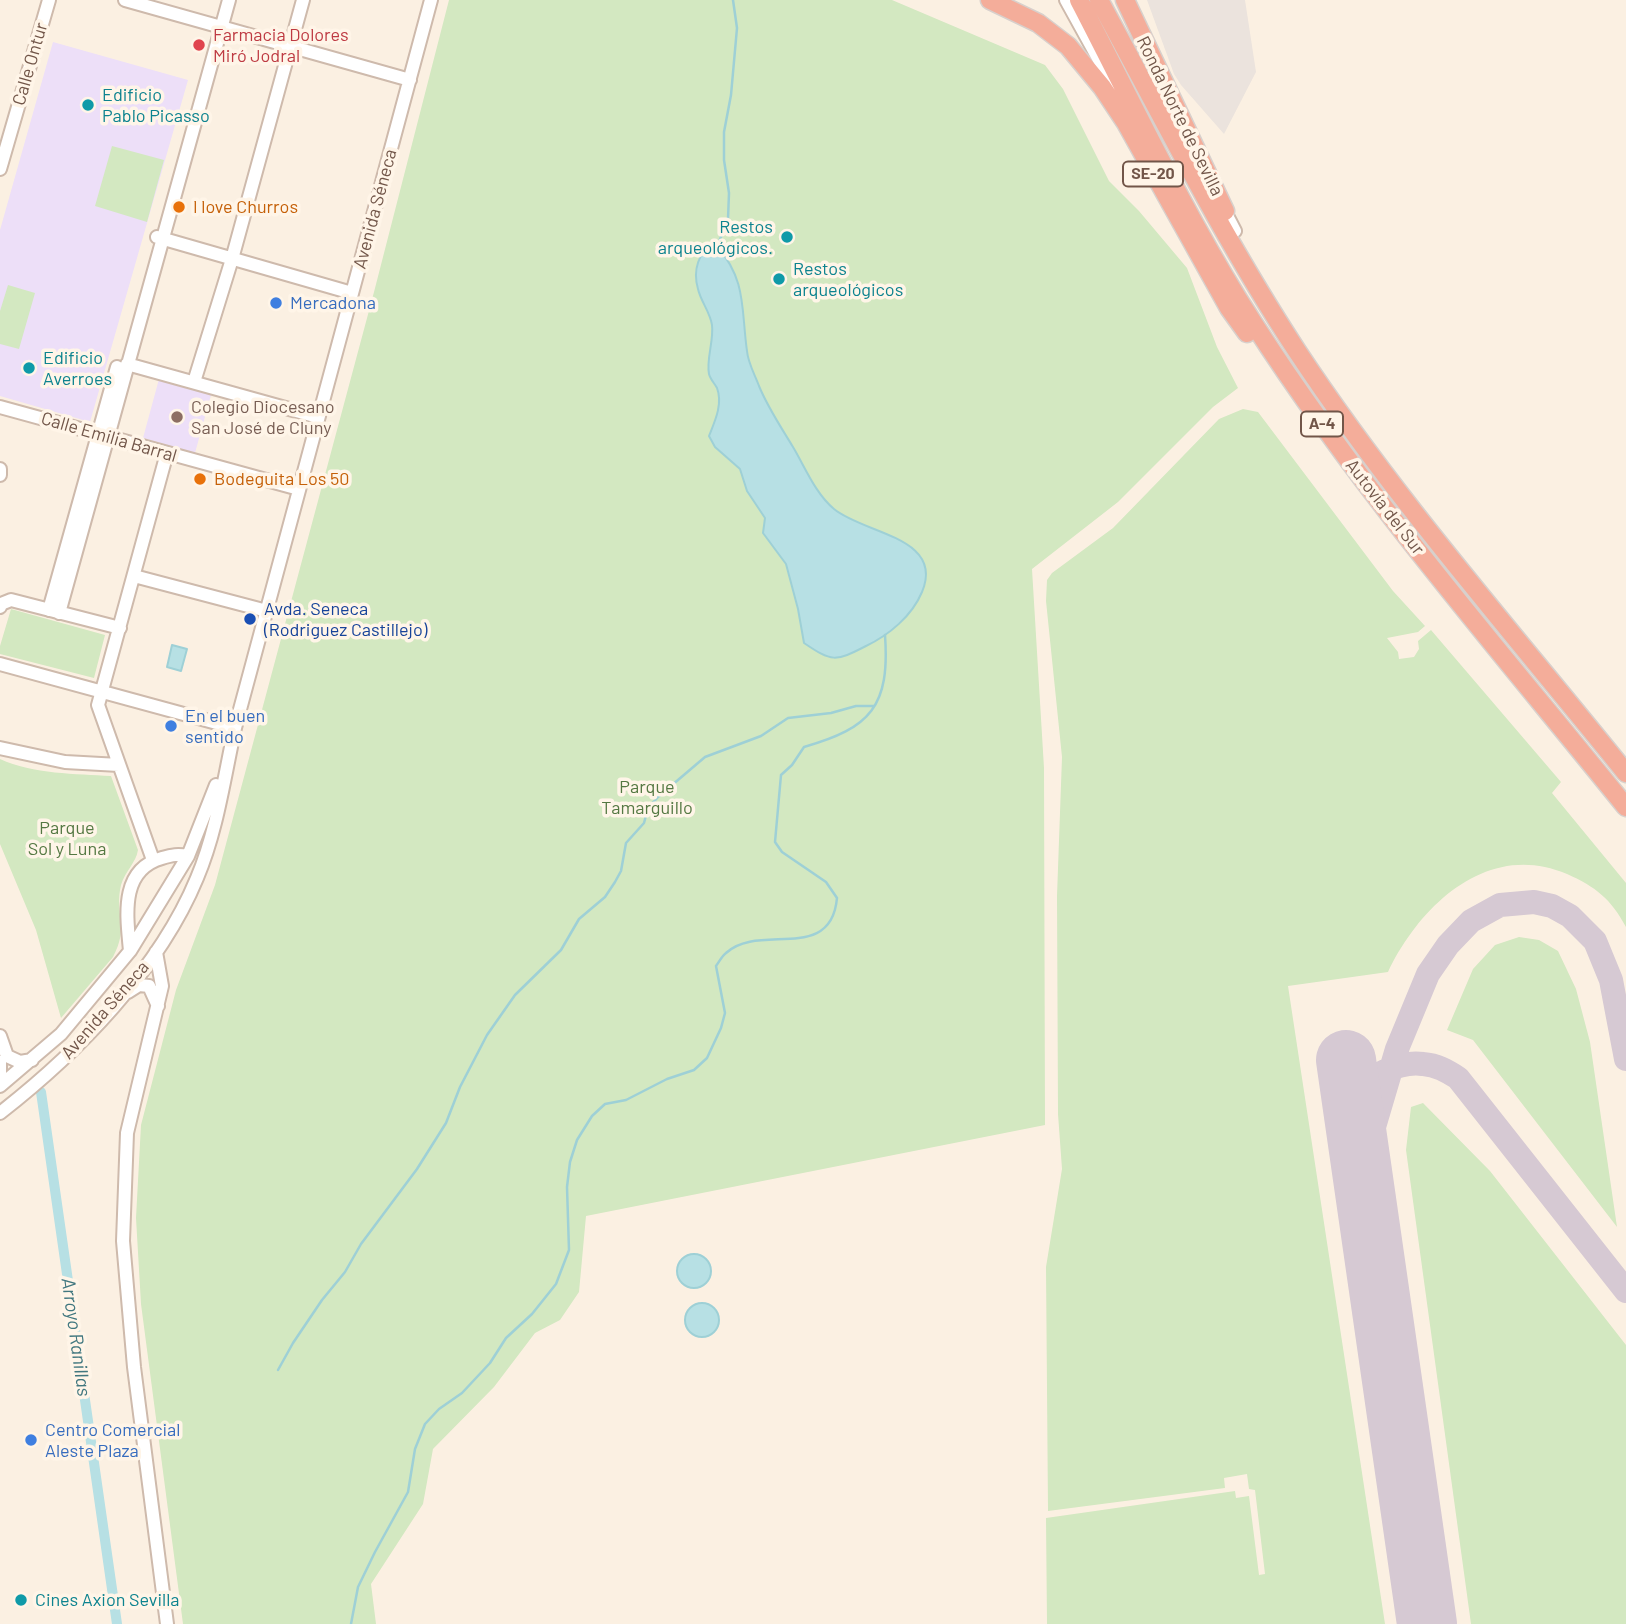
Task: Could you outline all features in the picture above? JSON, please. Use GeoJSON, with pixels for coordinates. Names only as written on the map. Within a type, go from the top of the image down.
{"type":"FeatureCollection","features":[{"type":"Feature","properties":{"kind":"highway","name":"SE-20"},"geometry":{"type":"LineString","coordinates":[[990,0],[1038,23],[1068,46],[1101,87],[1126,123],[1229,308],[1302,410],[1379,502]]}},
{"type":"Feature","properties":{"kind":"highway","name":"Autovía del Sur"},"geometry":{"type":"LineString","coordinates":[[1079,0],[1199,233],[1238,299],[1308,405],[1379,502],[1626,807]]}},
{"type":"Feature","properties":{"kind":"highway","name":"Autovía del Sur"},"geometry":{"type":"LineString","coordinates":[[1099,0],[1220,225],[1297,350],[1350,427],[1626,773]]}},
{"type":"Feature","properties":{"kind":"highway","name":"Ronda Norte de Sevilla"},"geometry":{"type":"LineString","coordinates":[[1125,0],[1236,231],[1290,323],[1297,350]]}},
{"type":"Feature","properties":{"kind":"street","name":"Calle Ontur"},"geometry":{"type":"LineString","coordinates":[[0,169],[49,0]]}},
{"type":"Feature","properties":{"kind":"street"},"geometry":{"type":"LineString","coordinates":[[125,0],[410,80]]}},
{"type":"Feature","properties":{"kind":"street"},"geometry":{"type":"LineString","coordinates":[[54,611],[218,26],[222,0]]}},
{"type":"Feature","properties":{"kind":"street"},"geometry":{"type":"LineString","coordinates":[[218,26],[229,0]]}},
{"type":"Feature","properties":{"kind":"street"},"geometry":{"type":"LineString","coordinates":[[194,383],[232,258],[303,0]]}},
{"type":"Feature","properties":{"kind":"street","name":"Avenida Séneca"},"geometry":{"type":"LineString","coordinates":[[0,1113],[74,1051],[123,996],[156,952],[197,879],[208,850],[235,728],[431,0]]}},
{"type":"Feature","properties":{"kind":"street"},"geometry":{"type":"LineString","coordinates":[[1066,0],[1104,72],[1199,233]]}},
{"type":"Feature","properties":{"kind":"street"},"geometry":{"type":"LineString","coordinates":[[1116,0],[1236,231]]}},
{"type":"Feature","properties":{"kind":"street"},"geometry":{"type":"LineString","coordinates":[[159,238],[352,293]]}},
{"type":"Feature","properties":{"kind":"street"},"geometry":{"type":"LineString","coordinates":[[102,436],[127,363],[159,238]]}},
{"type":"Feature","properties":{"kind":"street"},"geometry":{"type":"LineString","coordinates":[[127,363],[318,418]]}},
{"type":"Feature","properties":{"kind":"street","name":"Calle Emilia Barral"},"geometry":{"type":"LineString","coordinates":[[0,407],[299,489]]}},
{"type":"Feature","properties":{"kind":"street"},"geometry":{"type":"LineString","coordinates":[[153,860],[98,705],[167,453]]}},
{"type":"Feature","properties":{"kind":"street"},"geometry":{"type":"LineString","coordinates":[[0,469],[0,475]]}},
{"type":"Feature","properties":{"kind":"street"},"geometry":{"type":"LineString","coordinates":[[134,576],[267,611]]}},
{"type":"Feature","properties":{"kind":"street"},"geometry":{"type":"LineString","coordinates":[[0,607],[11,600],[120,628]]}},
{"type":"Feature","properties":{"kind":"street"},"geometry":{"type":"LineString","coordinates":[[0,664],[235,728]]}},
{"type":"Feature","properties":{"kind":"street","name":"Avenida Séneca"},"geometry":{"type":"LineString","coordinates":[[0,1088],[61,1034],[130,951],[188,856],[232,742]]}},
{"type":"Feature","properties":{"kind":"street"},"geometry":{"type":"LineString","coordinates":[[0,748],[65,762],[119,765]]}},
{"type":"Feature","properties":{"kind":"street"},"geometry":{"type":"LineString","coordinates":[[130,951],[127,912],[130,885],[139,870],[153,860],[178,854],[188,856]]}},
{"type":"Feature","properties":{"kind":"street"},"geometry":{"type":"LineString","coordinates":[[156,952],[162,986],[127,1133],[123,1241],[134,1367],[167,1624]]}},
{"type":"Feature","properties":{"kind":"street"},"geometry":{"type":"LineString","coordinates":[[123,996],[139,985],[149,986],[158,1006]]}},
{"type":"Feature","properties":{"kind":"street"},"geometry":{"type":"LineString","coordinates":[[0,1036],[7,1056],[20,1062],[33,1059]]}},
{"type":"Feature","properties":{"kind":"street"},"geometry":{"type":"LineString","coordinates":[[0,1062],[0,1074]]}},
{"type":"Feature","properties":{"kind":"street"},"geometry":{"type":"LineString","coordinates":[[0,1088],[11,1105]]}},
{"type":"Feature","properties":{"kind":"shaded area"},"geometry":{"type":"Polygon","coordinates":[[[1147,0],[1245,0],[1256,72],[1224,134],[1174,74],[1147,0]]]}},
{"type":"Feature","properties":{"kind":"shaded area"},"geometry":{"type":"Polygon","coordinates":[[[53,42],[188,80],[90,422],[0,396],[0,230],[53,42]]]}},
{"type":"Feature","properties":{"kind":"shaded area","name":"Colegio Diocesano San José de Cluny"},"geometry":{"type":"Polygon","coordinates":[[[159,379],[211,395],[195,453],[143,438],[159,379]]]}},
{"type":"Feature","properties":{"kind":"green space","name":"Parque Tamarguillo"},"geometry":{"type":"Polygon","coordinates":[[[449,0],[892,0],[1045,65],[1063,89],[1109,181],[1139,211],[1187,268],[1217,347],[1238,388],[1213,407],[1118,502],[1032,569],[1044,768],[1045,1125],[586,1216],[579,1292],[560,1320],[535,1333],[494,1387],[433,1449],[423,1504],[371,1584],[376,1624],[183,1624],[141,1304],[136,1218],[141,1125],[176,990],[215,885],[374,292],[449,0]]]}},
{"type":"Feature","properties":{"kind":"green space"},"geometry":{"type":"Polygon","coordinates":[[[112,146],[164,160],[147,222],[95,206],[112,146]]]}},
{"type":"Feature","properties":{"kind":"green space"},"geometry":{"type":"Polygon","coordinates":[[[8,285],[35,293],[19,349],[0,344],[0,311],[8,285]]]}},
{"type":"Feature","properties":{"kind":"green space"},"geometry":{"type":"Polygon","coordinates":[[[1243,409],[1258,412],[1393,591],[1425,626],[1418,632],[1387,638],[1398,652],[1399,659],[1414,657],[1419,649],[1418,641],[1431,630],[1561,782],[1552,793],[1626,883],[1626,927],[1608,901],[1577,879],[1538,866],[1510,866],[1484,872],[1460,885],[1438,903],[1418,924],[1388,972],[1288,986],[1385,1624],[1047,1624],[1046,1518],[1235,1491],[1236,1498],[1249,1496],[1259,1575],[1265,1574],[1255,1490],[1249,1489],[1247,1474],[1224,1478],[1225,1488],[1048,1511],[1046,1267],[1062,1169],[1058,1114],[1057,896],[1062,757],[1046,601],[1047,580],[1052,573],[1113,528],[1219,419],[1243,409]]]}},
{"type":"Feature","properties":{"kind":"green space"},"geometry":{"type":"Polygon","coordinates":[[[11,609],[105,635],[94,678],[0,654],[11,609]]]}},
{"type":"Feature","properties":{"kind":"green space","name":"Parque Sol y Luna"},"geometry":{"type":"Polygon","coordinates":[[[0,759],[26,768],[111,776],[138,850],[121,885],[121,928],[113,957],[61,1018],[36,930],[0,844],[0,759]]]}},
{"type":"Feature","properties":{"kind":"green space"},"geometry":{"type":"Polygon","coordinates":[[[1519,937],[1539,940],[1558,951],[1576,989],[1590,1042],[1617,1227],[1473,1040],[1447,1030],[1473,969],[1495,945],[1519,937]]]}},
{"type":"Feature","properties":{"kind":"green space"},"geometry":{"type":"Polygon","coordinates":[[[1423,1103],[1490,1171],[1626,1345],[1626,1624],[1471,1624],[1406,1150],[1411,1107],[1423,1103]]]}},
{"type":"Feature","properties":{"kind":"water"},"geometry":{"type":"Polygon","coordinates":[[[717,246],[734,271],[738,284],[752,369],[771,410],[816,488],[834,509],[898,539],[922,559],[926,574],[922,592],[912,609],[899,624],[883,636],[847,655],[828,657],[804,643],[786,564],[763,533],[765,518],[747,491],[740,469],[715,447],[709,436],[718,412],[719,394],[708,368],[712,325],[699,294],[696,276],[701,256],[717,246]]]}},
{"type":"Feature","properties":{"kind":"water"},"geometry":{"type":"Polygon","coordinates":[[[172,645],[187,649],[181,671],[167,667],[172,645]]]}},
{"type":"Feature","properties":{"kind":"water"},"geometry":{"type":"Polygon","coordinates":[[[694,1254],[706,1259],[711,1271],[706,1283],[694,1288],[682,1283],[677,1271],[682,1259],[694,1254]]]}},
{"type":"Feature","properties":{"kind":"water"},"geometry":{"type":"Polygon","coordinates":[[[702,1303],[714,1308],[719,1320],[714,1332],[702,1337],[690,1332],[685,1320],[690,1308],[702,1303]]]}},
{"type":"Feature","properties":{"kind":"waterway"},"geometry":{"type":"LineString","coordinates":[[717,247],[728,219],[729,193],[724,160],[724,132],[731,95],[737,28],[733,0]]}},
{"type":"Feature","properties":{"kind":"waterway"},"geometry":{"type":"LineString","coordinates":[[351,1624],[358,1587],[408,1492],[415,1449],[425,1424],[439,1409],[462,1393],[490,1363],[506,1338],[532,1314],[556,1284],[569,1250],[567,1187],[570,1162],[577,1140],[592,1116],[605,1104],[626,1100],[667,1079],[694,1070],[707,1058],[725,1013],[716,966],[726,953],[740,944],[808,936],[822,930],[832,918],[837,898],[826,882],[782,852],[775,842],[781,775],[792,765],[804,747],[846,731],[872,710],[884,680],[885,635]]}},
{"type":"Feature","properties":{"kind":"waterway"},"geometry":{"type":"LineString","coordinates":[[278,1370],[322,1300],[345,1272],[361,1244],[417,1169],[446,1123],[460,1087],[487,1035],[515,995],[561,950],[579,919],[605,897],[615,882],[621,871],[626,843],[644,823],[648,808],[705,757],[761,736],[788,718],[831,713],[856,706],[874,706]]}},
{"type":"Feature","properties":{"kind":"waterway","name":"Arroyo Ranillas"},"geometry":{"type":"LineString","coordinates":[[41,1092],[117,1624]]}},
{"type":"Feature","properties":{"kind":"taxiway"},"geometry":{"type":"LineString","coordinates":[[1367,1212],[1371,1137],[1397,1049],[1428,974],[1448,945],[1471,921],[1500,905],[1534,902],[1552,906],[1570,916],[1595,941],[1611,980],[1626,1059]]}},
{"type":"Feature","properties":{"kind":"taxiway"},"geometry":{"type":"LineString","coordinates":[[1360,1157],[1355,1104],[1367,1082],[1385,1071],[1405,1065],[1428,1065],[1446,1071],[1458,1078],[1626,1291]]}},
{"type":"Feature","properties":{"kind":"runway"},"geometry":{"type":"LineString","coordinates":[[1346,1060],[1427,1624]]}},
{"type":"Feature","properties":{"kind":"place","name":"Farmacia Dolores Miró Jodral"},"geometry":{"type":"Point","coordinates":[199,45]}},
{"type":"Feature","properties":{"kind":"place","name":"Edificio Pablo Picasso"},"geometry":{"type":"Point","coordinates":[88,105]}},
{"type":"Feature","properties":{"kind":"place","name":"I love Churros"},"geometry":{"type":"Point","coordinates":[179,207]}},
{"type":"Feature","properties":{"kind":"place","name":"Restos arqueológicos."},"geometry":{"type":"Point","coordinates":[787,237]}},
{"type":"Feature","properties":{"kind":"place","name":"Restos arqueológicos"},"geometry":{"type":"Point","coordinates":[779,279]}},
{"type":"Feature","properties":{"kind":"place","name":"Mercadona"},"geometry":{"type":"Point","coordinates":[276,303]}},
{"type":"Feature","properties":{"kind":"place","name":"Edificio Averroes"},"geometry":{"type":"Point","coordinates":[29,368]}},
{"type":"Feature","properties":{"kind":"place","name":"Colegio Diocesano San José de Cluny"},"geometry":{"type":"Point","coordinates":[177,417]}},
{"type":"Feature","properties":{"kind":"place","name":"Bodeguita Los 50"},"geometry":{"type":"Point","coordinates":[200,479]}},
{"type":"Feature","properties":{"kind":"place","name":"Avda. Seneca (Rodriguez Castillejo)"},"geometry":{"type":"Point","coordinates":[250,619]}},
{"type":"Feature","properties":{"kind":"place","name":"En el buen sentido"},"geometry":{"type":"Point","coordinates":[171,726]}},
{"type":"Feature","properties":{"kind":"place","name":"Centro Comercial Aleste Plaza"},"geometry":{"type":"Point","coordinates":[31,1440]}},
{"type":"Feature","properties":{"kind":"place","name":"Cines Axion Sevilla"},"geometry":{"type":"Point","coordinates":[21,1600]}}]}
